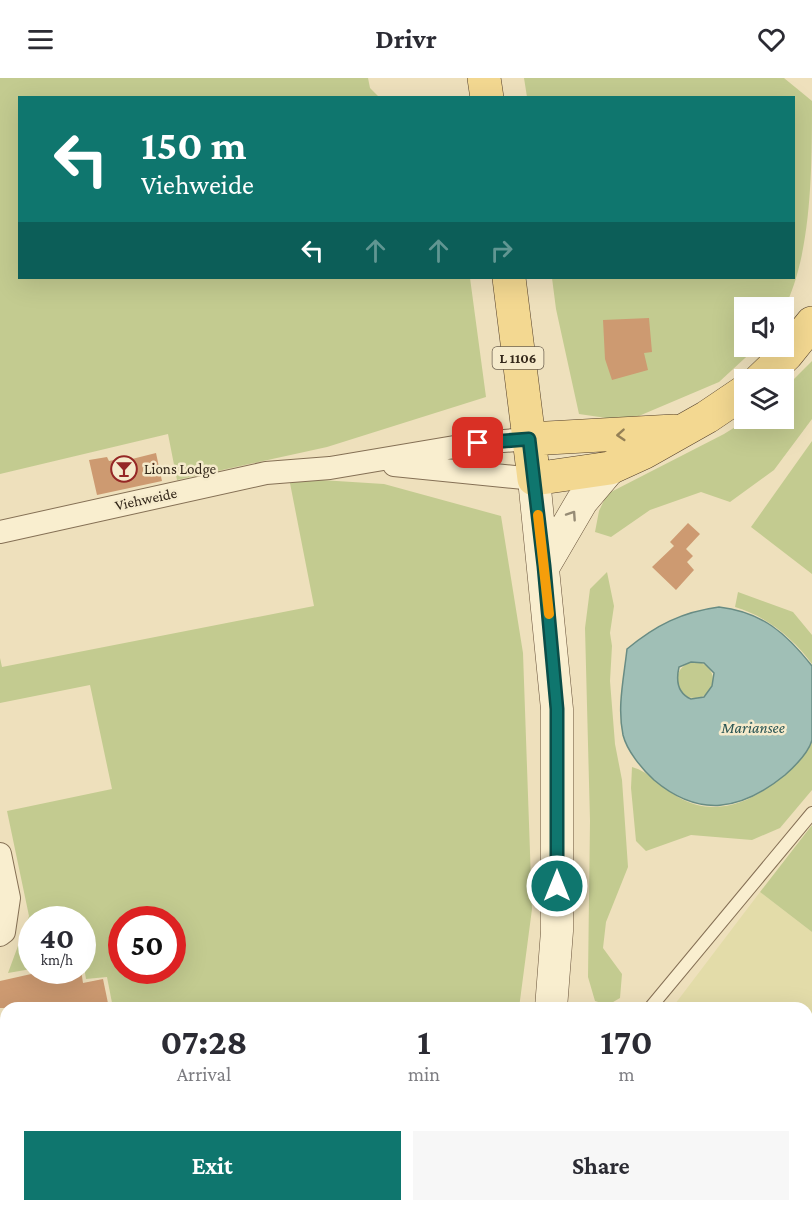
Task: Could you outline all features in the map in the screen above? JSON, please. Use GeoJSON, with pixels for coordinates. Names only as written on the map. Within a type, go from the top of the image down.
{"type":"FeatureCollection","features":[{"type":"Feature","properties":{"kind":"main road"},"geometry":{"type":"LineString","coordinates":[[484,78],[487,96]]}},
{"type":"Feature","properties":{"kind":"main road","name":"L 1106"},"geometry":{"type":"LineString","coordinates":[[509,279],[544,566],[557,709],[557,931],[551,1002]]}},
{"type":"Feature","properties":{"kind":"main road"},"geometry":{"type":"LineString","coordinates":[[771,369],[812,323]]}},
{"type":"Feature","properties":{"kind":"main road"},"geometry":{"type":"LineString","coordinates":[[534,479],[610,468],[645,452],[734,399]]}},
{"type":"Feature","properties":{"kind":"main road"},"geometry":{"type":"LineString","coordinates":[[529,439],[680,431]]}},
{"type":"Feature","properties":{"kind":"main road"},"geometry":{"type":"LineString","coordinates":[[544,566],[582,501],[610,468]]}},
{"type":"Feature","properties":{"kind":"street","name":"Viehweide"},"geometry":{"type":"LineString","coordinates":[[0,532],[266,473],[365,462],[478,443],[529,439]]}},
{"type":"Feature","properties":{"kind":"street","name":"Viehweide"},"geometry":{"type":"LineString","coordinates":[[365,462],[534,479]]}},
{"type":"Feature","properties":{"kind":"street"},"geometry":{"type":"LineString","coordinates":[[0,854],[9,898],[4,932],[0,935]]}},
{"type":"Feature","properties":{"kind":"lane"},"geometry":{"type":"LineString","coordinates":[[655,1002],[812,813]]}},
{"type":"Feature","properties":{"kind":"shaded area"},"geometry":{"type":"Polygon","coordinates":[[[760,892],[812,932],[812,1002],[677,1002],[760,892]]]}},
{"type":"Feature","properties":{"kind":"green space"},"geometry":{"type":"Polygon","coordinates":[[[0,78],[368,78],[370,88],[378,96],[18,96],[18,279],[470,279],[486,397],[327,447],[177,480],[168,434],[0,474],[0,78]]]}},
{"type":"Feature","properties":{"kind":"green space"},"geometry":{"type":"Polygon","coordinates":[[[524,78],[784,78],[812,101],[810,183],[800,264],[789,297],[734,297],[734,357],[746,357],[719,382],[627,421],[579,414],[556,309],[552,279],[795,279],[795,96],[527,96],[524,78]]]}},
{"type":"Feature","properties":{"kind":"green space"},"geometry":{"type":"Polygon","coordinates":[[[812,361],[812,419],[774,470],[730,502],[701,492],[650,510],[611,537],[595,532],[599,511],[607,494],[734,428],[794,429],[794,379],[812,361]]]}},
{"type":"Feature","properties":{"kind":"green space"},"geometry":{"type":"Polygon","coordinates":[[[812,441],[812,574],[751,527],[812,441]]]}},
{"type":"Feature","properties":{"kind":"green space"},"geometry":{"type":"Polygon","coordinates":[[[289,478],[384,484],[501,516],[523,653],[532,909],[520,1002],[112,1002],[108,984],[186,984],[186,906],[108,906],[108,982],[107,977],[96,978],[96,906],[27,906],[7,811],[112,789],[90,685],[0,703],[0,658],[2,667],[314,606],[289,478]]]}},
{"type":"Feature","properties":{"kind":"green space"},"geometry":{"type":"Polygon","coordinates":[[[607,572],[614,606],[610,633],[612,646],[610,681],[615,744],[622,780],[628,867],[606,922],[603,948],[622,974],[620,998],[613,1002],[595,1001],[588,977],[590,821],[585,628],[590,589],[607,572]]]}},
{"type":"Feature","properties":{"kind":"green space"},"geometry":{"type":"Polygon","coordinates":[[[738,592],[793,612],[812,635],[812,664],[778,629],[757,616],[735,607],[738,592]]]}},
{"type":"Feature","properties":{"kind":"green space"},"geometry":{"type":"Polygon","coordinates":[[[695,662],[708,667],[713,680],[708,693],[695,698],[682,693],[677,680],[682,667],[695,662]]]}},
{"type":"Feature","properties":{"kind":"green space"},"geometry":{"type":"Polygon","coordinates":[[[812,742],[812,790],[780,828],[752,840],[691,835],[646,851],[636,841],[631,788],[632,767],[645,773],[678,797],[697,805],[717,807],[736,804],[771,786],[800,758],[812,742]]]}},
{"type":"Feature","properties":{"kind":"green space"},"geometry":{"type":"Polygon","coordinates":[[[812,825],[812,932],[760,892],[812,825]]]}},
{"type":"Feature","properties":{"kind":"green space"},"geometry":{"type":"Polygon","coordinates":[[[18,946],[18,971],[8,973],[18,946]]]}},
{"type":"Feature","properties":{"kind":"water","name":"Mariansee"},"geometry":{"type":"Polygon","coordinates":[[[719,607],[760,619],[782,634],[812,666],[812,740],[808,749],[789,772],[769,787],[736,802],[720,805],[704,805],[687,800],[654,780],[631,753],[621,724],[627,649],[659,626],[681,616],[719,607]],[[691,662],[679,667],[680,690],[691,699],[704,697],[712,686],[714,673],[704,663],[691,662]]]}},
{"type":"Feature","properties":{"kind":"building"},"geometry":{"type":"Polygon","coordinates":[[[649,318],[652,352],[644,353],[648,370],[612,380],[605,359],[603,320],[649,318]]]}},
{"type":"Feature","properties":{"kind":"building"},"geometry":{"type":"Polygon","coordinates":[[[156,453],[162,481],[97,495],[89,460],[107,457],[109,461],[114,460],[116,463],[156,453]]]}},
{"type":"Feature","properties":{"kind":"building"},"geometry":{"type":"Polygon","coordinates":[[[688,523],[700,534],[686,549],[693,556],[687,562],[694,570],[676,590],[652,567],[674,546],[670,542],[688,523]]]}},
{"type":"Feature","properties":{"kind":"building"},"geometry":{"type":"Polygon","coordinates":[[[18,977],[18,984],[96,984],[96,980],[103,979],[108,1002],[0,1002],[0,981],[18,977]]]}},
{"type":"Feature","properties":{"kind":"slow traffic"},"geometry":{"type":"LineString","coordinates":[[538,515],[549,614]]}},
{"type":"Feature","properties":{"kind":"place","name":"Lions Lodge"},"geometry":{"type":"Point","coordinates":[124,469]}},
{"type":"Feature","properties":{"kind":"route"},"geometry":{"type":"LineString","coordinates":[[478,443],[529,439],[544,566],[557,709],[557,886]]}}]}
